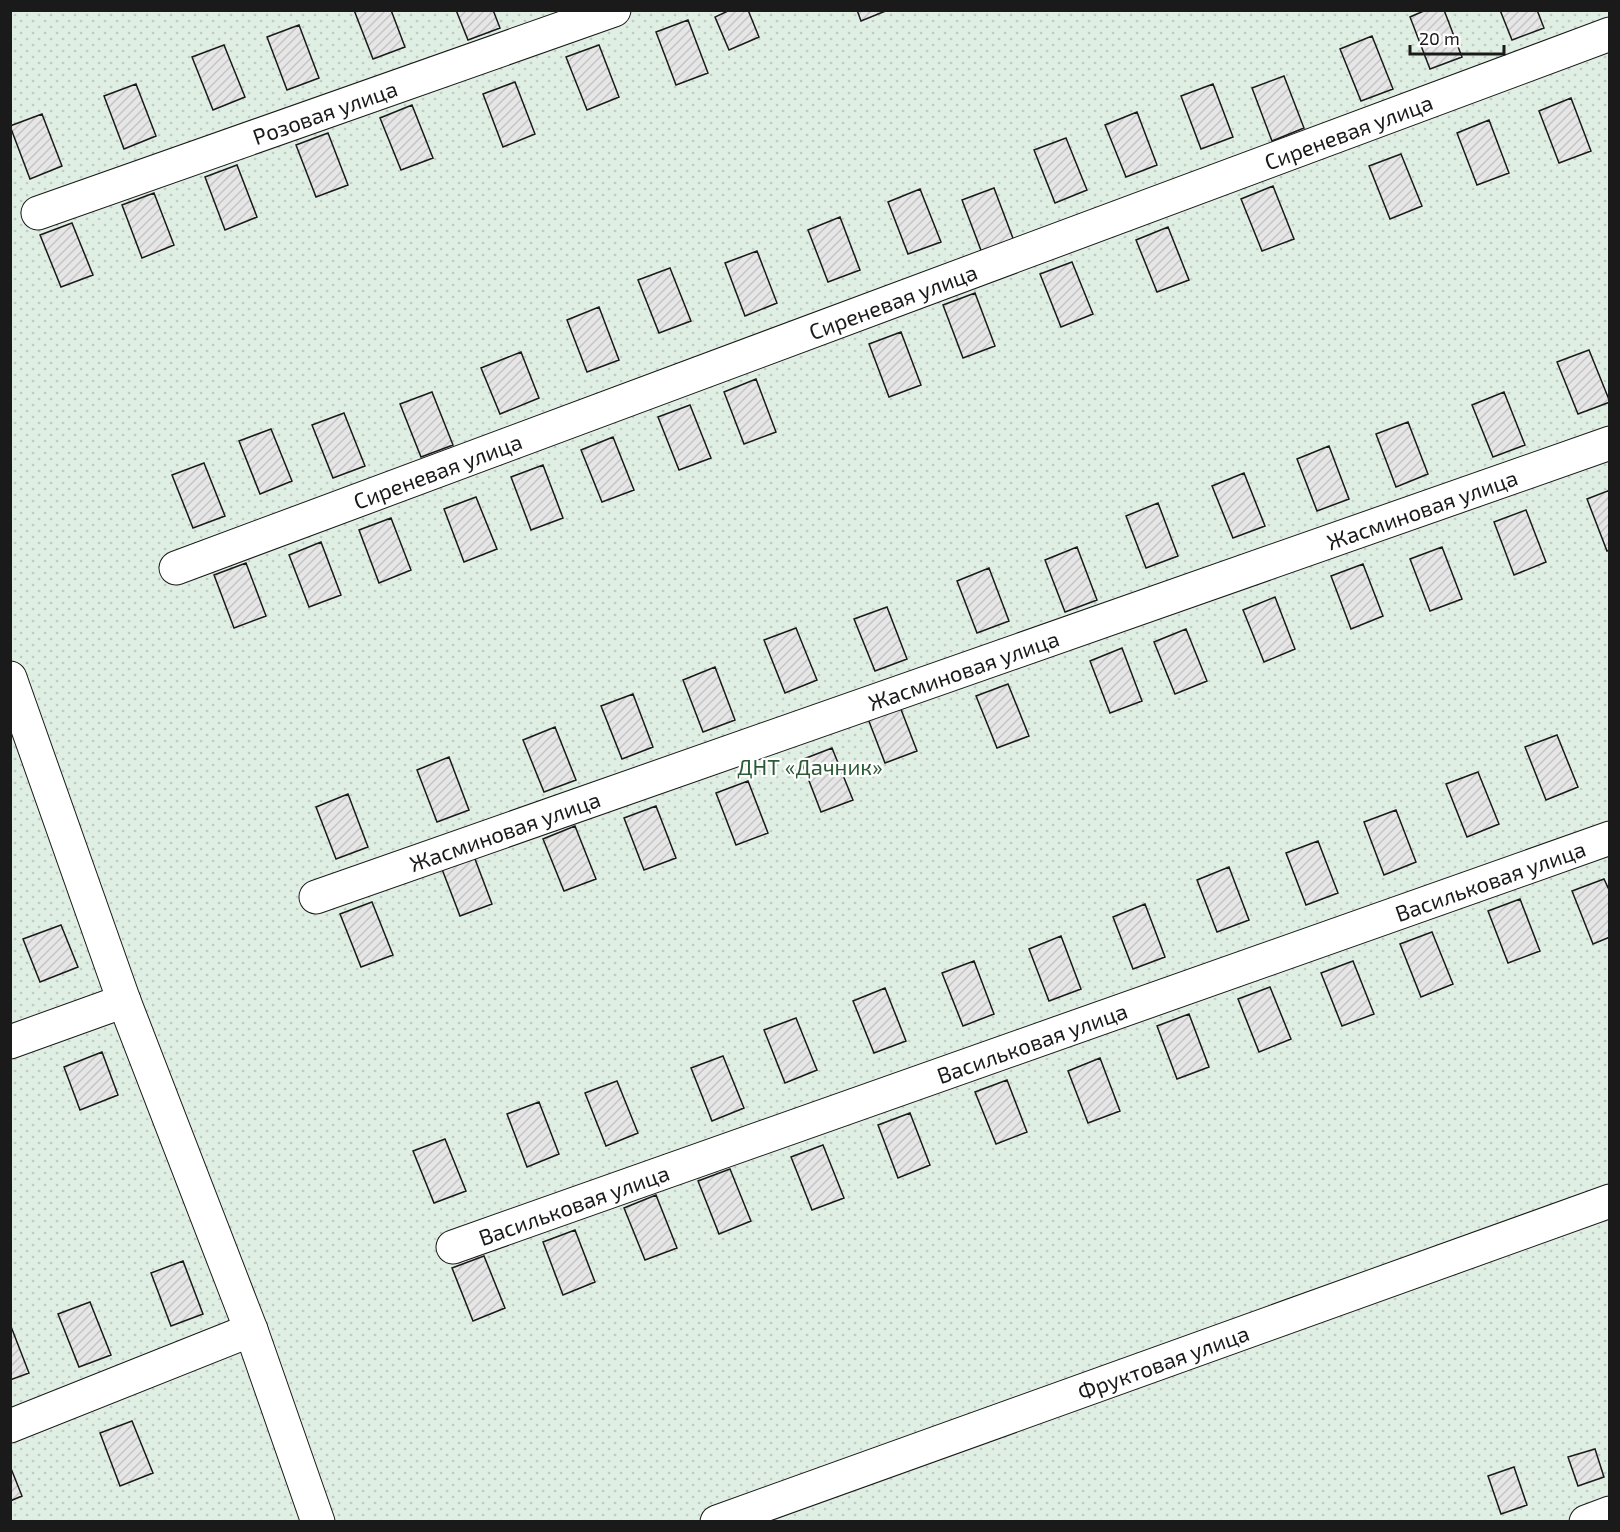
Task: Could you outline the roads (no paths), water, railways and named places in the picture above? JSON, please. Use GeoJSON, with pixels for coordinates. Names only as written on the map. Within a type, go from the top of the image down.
{"type":"FeatureCollection","features":[{"type":"Feature","properties":{"kind":"street","name":"Розовая улица"},"geometry":{"type":"LineString","coordinates":[[38,213],[614,10]]}},
{"type":"Feature","properties":{"kind":"street","name":"Сиреневая улица"},"geometry":{"type":"LineString","coordinates":[[176,568],[1610,34]]}},
{"type":"Feature","properties":{"kind":"street","name":"Жасминовая улица"},"geometry":{"type":"LineString","coordinates":[[316,897],[1610,443]]}},
{"type":"Feature","properties":{"kind":"street"},"geometry":{"type":"LineString","coordinates":[[10,678],[124,1001],[251,1330],[318,1521]]}},
{"type":"Feature","properties":{"kind":"street","name":"Васильковая улица"},"geometry":{"type":"LineString","coordinates":[[453,1247],[1610,838]]}},
{"type":"Feature","properties":{"kind":"street"},"geometry":{"type":"LineString","coordinates":[[10,1042],[124,1001]]}},
{"type":"Feature","properties":{"kind":"street","name":"Фруктовая улица"},"geometry":{"type":"LineString","coordinates":[[717,1521],[1610,1201]]}},
{"type":"Feature","properties":{"kind":"street"},"geometry":{"type":"LineString","coordinates":[[10,1426],[251,1330]]}},
{"type":"Feature","properties":{"kind":"street"},"geometry":{"type":"LineString","coordinates":[[1586,1521],[1610,1513]]}},
{"type":"Feature","properties":{"kind":"park label","name":"ДНТ «Дачник»"},"geometry":{"type":"Point","coordinates":[810,766]}}]}
